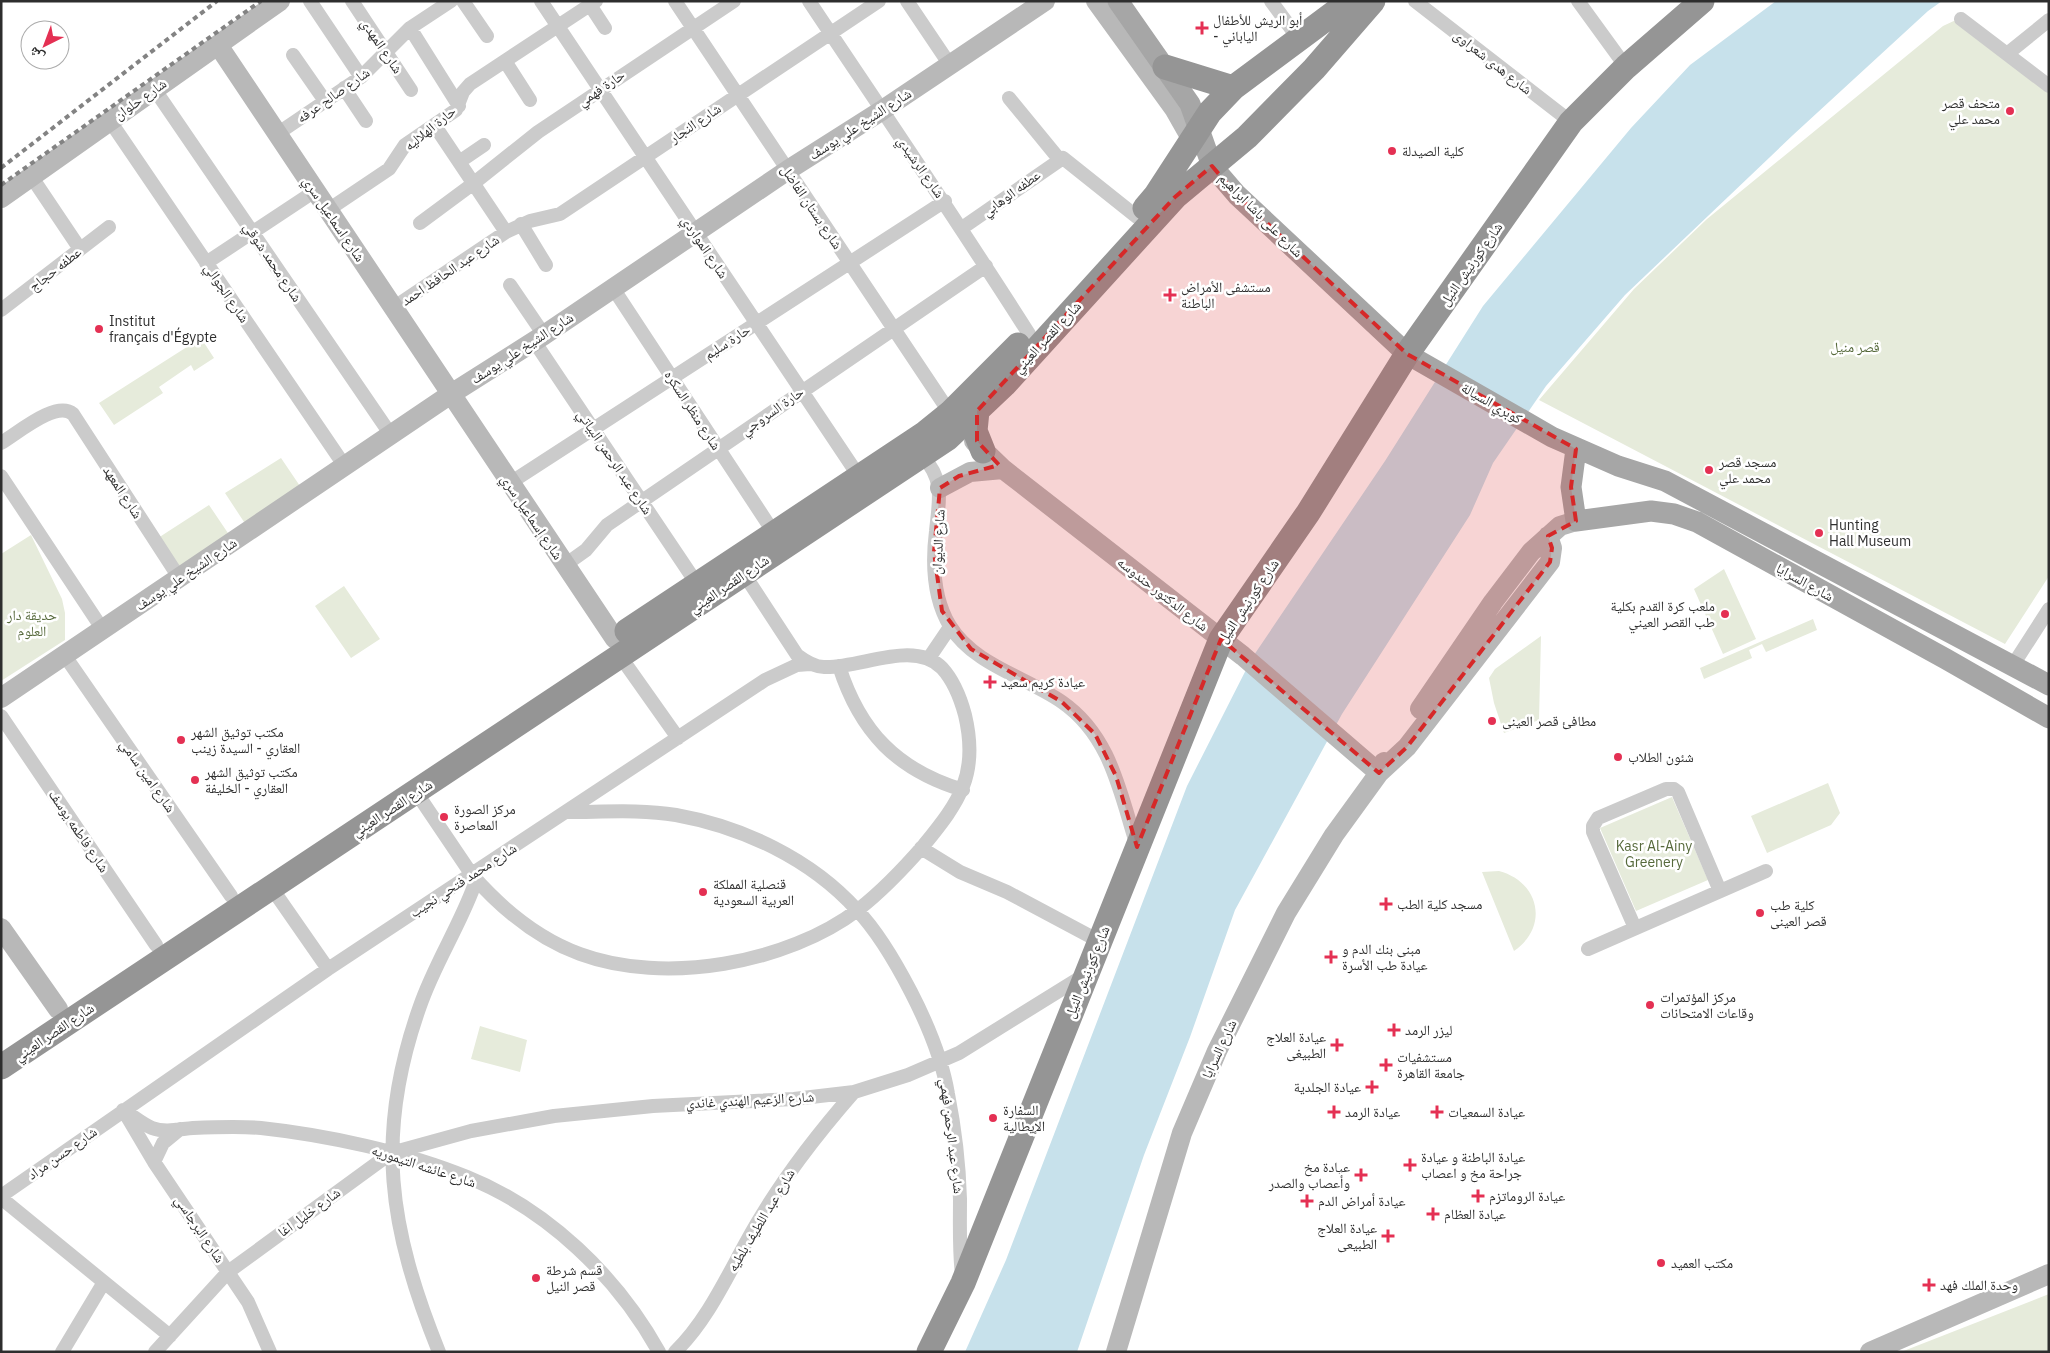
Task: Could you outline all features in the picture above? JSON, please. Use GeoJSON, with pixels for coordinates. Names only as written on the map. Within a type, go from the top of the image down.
{"type":"FeatureCollection","features":[{"type":"Feature","properties":{"kind":"highway","name":"شارع القصر العيني"},"geometry":{"type":"LineString","coordinates":[[1,1048],[231,896],[618,648],[744,574],[864,484],[924,434],[963,417],[1029,334],[1156,196],[1210,112],[1233,88],[1350,1]]}},
{"type":"Feature","properties":{"kind":"highway","name":"شارع القصر العيني"},"geometry":{"type":"LineString","coordinates":[[1,1067],[416,792],[618,648],[698,584],[774,533],[864,484],[922,457],[1049,336],[1175,197],[1247,137],[1373,1]]}},
{"type":"Feature","properties":{"kind":"highway","name":"شارع كورنيش النيل"},"geometry":{"type":"LineString","coordinates":[[929,1352],[963,1283],[1085,975],[1138,847],[1219,631],[1308,513],[1407,354],[1571,122],[1692,4]]}},
{"type":"Feature","properties":{"kind":"highway"},"geometry":{"type":"LineString","coordinates":[[1166,67],[1233,88]]}},
{"type":"Feature","properties":{"kind":"highway"},"geometry":{"type":"LineString","coordinates":[[963,417],[974,432],[983,450]]}},
{"type":"Feature","properties":{"kind":"main road","name":"شارع على باشا ابراهيم"},"geometry":{"type":"LineString","coordinates":[[1118,1],[1166,67],[1190,104],[1196,134],[1212,166],[1237,196],[1407,354],[1432,369]]}},
{"type":"Feature","properties":{"kind":"main road","name":"كوبري السيالة"},"geometry":{"type":"LineString","coordinates":[[1432,369],[1552,437]]}},
{"type":"Feature","properties":{"kind":"main road","name":"شارع السرايا"},"geometry":{"type":"LineString","coordinates":[[1552,437],[1618,466],[1665,481],[2049,685]]}},
{"type":"Feature","properties":{"kind":"main road"},"geometry":{"type":"LineString","coordinates":[[1576,448],[1571,487],[1576,521]]}},
{"type":"Feature","properties":{"kind":"main road","name":"شارع السرايا"},"geometry":{"type":"LineString","coordinates":[[1576,521],[1651,511],[1674,514],[1696,522],[1946,658],[2049,718]]}},
{"type":"Feature","properties":{"kind":"street","name":"شارع حلوان"},"geometry":{"type":"LineString","coordinates":[[1,198],[280,1]]}},
{"type":"Feature","properties":{"kind":"street"},"geometry":{"type":"LineString","coordinates":[[310,1],[361,77]]}},
{"type":"Feature","properties":{"kind":"street","name":"شارع المهدي"},"geometry":{"type":"LineString","coordinates":[[352,1],[411,90]]}},
{"type":"Feature","properties":{"kind":"street","name":"شارع صالح عرفه"},"geometry":{"type":"LineString","coordinates":[[277,134],[361,77],[410,28],[451,1]]}},
{"type":"Feature","properties":{"kind":"street"},"geometry":{"type":"LineString","coordinates":[[463,1],[487,36]]}},
{"type":"Feature","properties":{"kind":"street","name":"شارع المواردي"},"geometry":{"type":"LineString","coordinates":[[541,1],[864,484]]}},
{"type":"Feature","properties":{"kind":"street","name":"شارع بستان الفاضل"},"geometry":{"type":"LineString","coordinates":[[674,1],[894,328],[963,417]]}},
{"type":"Feature","properties":{"kind":"street","name":"حارة فهمي"},"geometry":{"type":"LineString","coordinates":[[420,223],[538,132],[734,1]]}},
{"type":"Feature","properties":{"kind":"street","name":"شارع الرشيدي"},"geometry":{"type":"LineString","coordinates":[[810,1],[881,111],[945,201],[1029,334]]}},
{"type":"Feature","properties":{"kind":"street","name":"شارع النجار"},"geometry":{"type":"LineString","coordinates":[[506,232],[521,224],[560,214],[644,156],[879,1]]}},
{"type":"Feature","properties":{"kind":"street"},"geometry":{"type":"LineString","coordinates":[[906,1],[950,65]]}},
{"type":"Feature","properties":{"kind":"street","name":"شارع الشيخ علي يوسف"},"geometry":{"type":"LineString","coordinates":[[1,698],[180,579],[450,394],[539,338],[788,170],[881,111],[1045,1]]}},
{"type":"Feature","properties":{"kind":"street","name":"شارع على باشا ابراهيم"},"geometry":{"type":"LineString","coordinates":[[1096,1],[1175,110],[1196,134]]}},
{"type":"Feature","properties":{"kind":"street"},"geometry":{"type":"LineString","coordinates":[[1271,1],[1298,38]]}},
{"type":"Feature","properties":{"kind":"street","name":"شارع هدى شعراوى"},"geometry":{"type":"LineString","coordinates":[[1416,1],[1571,122]]}},
{"type":"Feature","properties":{"kind":"street"},"geometry":{"type":"LineString","coordinates":[[1578,1],[1626,67]]}},
{"type":"Feature","properties":{"kind":"street"},"geometry":{"type":"LineString","coordinates":[[593,3],[605,28]]}},
{"type":"Feature","properties":{"kind":"street","name":"حارة الهلاليه"},"geometry":{"type":"LineString","coordinates":[[328,210],[389,169],[405,146],[459,106],[466,88],[593,3]]}},
{"type":"Feature","properties":{"kind":"street"},"geometry":{"type":"LineString","coordinates":[[1961,19],[2049,86]]}},
{"type":"Feature","properties":{"kind":"street"},"geometry":{"type":"LineString","coordinates":[[2007,54],[2049,20]]}},
{"type":"Feature","properties":{"kind":"street"},"geometry":{"type":"LineString","coordinates":[[410,28],[459,106]]}},
{"type":"Feature","properties":{"kind":"street","name":"شارع اسماعيل سري"},"geometry":{"type":"LineString","coordinates":[[218,45],[450,394]]}},
{"type":"Feature","properties":{"kind":"street"},"geometry":{"type":"LineString","coordinates":[[293,55],[326,101]]}},
{"type":"Feature","properties":{"kind":"street"},"geometry":{"type":"LineString","coordinates":[[505,61],[530,100]]}},
{"type":"Feature","properties":{"kind":"street"},"geometry":{"type":"LineString","coordinates":[[344,88],[366,121]]}},
{"type":"Feature","properties":{"kind":"street","name":"شارع محمد شوقي"},"geometry":{"type":"LineString","coordinates":[[155,90],[391,435]]}},
{"type":"Feature","properties":{"kind":"street"},"geometry":{"type":"LineString","coordinates":[[1009,98],[1060,159],[1063,158],[1137,217]]}},
{"type":"Feature","properties":{"kind":"street","name":"شارع الجوالي"},"geometry":{"type":"LineString","coordinates":[[110,121],[344,466]]}},
{"type":"Feature","properties":{"kind":"street"},"geometry":{"type":"LineString","coordinates":[[434,126],[506,232]]}},
{"type":"Feature","properties":{"kind":"street"},"geometry":{"type":"LineString","coordinates":[[459,162],[484,145]]}},
{"type":"Feature","properties":{"kind":"street","name":"عطفه الوهابي"},"geometry":{"type":"LineString","coordinates":[[962,228],[1060,159]]}},
{"type":"Feature","properties":{"kind":"street"},"geometry":{"type":"LineString","coordinates":[[31,176],[80,249]]}},
{"type":"Feature","properties":{"kind":"street"},"geometry":{"type":"LineString","coordinates":[[206,263],[315,191]]}},
{"type":"Feature","properties":{"kind":"street","name":"حارة سليم"},"geometry":{"type":"LineString","coordinates":[[510,483],[945,201]]}},
{"type":"Feature","properties":{"kind":"street"},"geometry":{"type":"LineString","coordinates":[[521,224],[546,265]]}},
{"type":"Feature","properties":{"kind":"street","name":"عطفه حجاج"},"geometry":{"type":"LineString","coordinates":[[1,310],[109,227]]}},
{"type":"Feature","properties":{"kind":"street","name":"شارع عبد الحافظ احمد"},"geometry":{"type":"LineString","coordinates":[[393,308],[506,232]]}},
{"type":"Feature","properties":{"kind":"street","name":"حارة السروجي"},"geometry":{"type":"LineString","coordinates":[[565,565],[586,550],[607,525],[986,266]]}},
{"type":"Feature","properties":{"kind":"street","name":"شارع عبد الرحمن البياتي"},"geometry":{"type":"LineString","coordinates":[[510,285],[593,429],[698,584]]}},
{"type":"Feature","properties":{"kind":"street","name":"شارع منظر السكره"},"geometry":{"type":"LineString","coordinates":[[613,288],[774,533]]}},
{"type":"Feature","properties":{"kind":"street","name":"شارع إسماعيل سري"},"geometry":{"type":"LineString","coordinates":[[450,394],[565,565],[618,648]]}},
{"type":"Feature","properties":{"kind":"street","name":"شارع المعهد"},"geometry":{"type":"LineString","coordinates":[[1,443],[53,411],[63,409],[73,414],[180,579]]}},
{"type":"Feature","properties":{"kind":"street","name":"شارع الدكتور حندوسه"},"geometry":{"type":"LineString","coordinates":[[983,450],[1003,468],[1219,631],[1243,656],[1379,773]]}},
{"type":"Feature","properties":{"kind":"street"},"geometry":{"type":"LineString","coordinates":[[922,457],[934,471],[940,488],[970,472],[1003,468]]}},
{"type":"Feature","properties":{"kind":"street"},"geometry":{"type":"LineString","coordinates":[[1,476],[103,630]]}},
{"type":"Feature","properties":{"kind":"street","name":"شارع الديوان"},"geometry":{"type":"LineString","coordinates":[[940,488],[934,552],[935,577],[940,603],[950,627],[971,650],[1062,702],[1095,734],[1107,754],[1116,776],[1138,847]]}},
{"type":"Feature","properties":{"kind":"street","name":"شارع السرايا"},"geometry":{"type":"LineString","coordinates":[[1116,1352],[1182,1133],[1217,1051],[1286,913],[1339,828],[1379,773],[1407,747],[1550,562],[1552,548],[1548,536],[1560,526],[1576,521]]}},
{"type":"Feature","properties":{"kind":"street"},"geometry":{"type":"LineString","coordinates":[[744,574],[792,649],[810,664]]}},
{"type":"Feature","properties":{"kind":"street"},"geometry":{"type":"LineString","coordinates":[[2013,665],[2049,609]]}},
{"type":"Feature","properties":{"kind":"street"},"geometry":{"type":"LineString","coordinates":[[416,792],[472,875],[510,914],[556,944],[581,954],[649,967],[683,968],[751,958],[784,948],[816,934],[858,910],[896,875],[921,848],[963,790],[970,750],[963,709],[943,669],[929,658],[950,627]]}},
{"type":"Feature","properties":{"kind":"street"},"geometry":{"type":"LineString","coordinates":[[618,648],[678,738]]}},
{"type":"Feature","properties":{"kind":"street","name":"شارع امين سامي"},"geometry":{"type":"LineString","coordinates":[[65,656],[231,896]]}},
{"type":"Feature","properties":{"kind":"street","name":"شارع محمد فتحي نجيب"},"geometry":{"type":"LineString","coordinates":[[123,1110],[328,969],[765,680],[797,665],[839,666],[896,656],[929,658]]}},
{"type":"Feature","properties":{"kind":"street"},"geometry":{"type":"LineString","coordinates":[[839,666],[856,709],[884,746],[920,774],[963,790]]}},
{"type":"Feature","properties":{"kind":"street","name":"شارع فاطمه يوسف"},"geometry":{"type":"LineString","coordinates":[[1,716],[156,945]]}},
{"type":"Feature","properties":{"kind":"street"},"geometry":{"type":"LineString","coordinates":[[1635,928],[1593,832],[1592,826],[1598,818],[1666,789],[1674,788],[1678,792],[1720,891]]}},
{"type":"Feature","properties":{"kind":"street","name":"شارع عبد الرحمن فهمي"},"geometry":{"type":"LineString","coordinates":[[567,812],[640,812],[675,815],[709,822],[742,833],[804,865],[832,886],[858,910],[886,949],[906,982],[941,1061],[951,1112],[958,1164],[960,1255],[963,1283]]}},
{"type":"Feature","properties":{"kind":"street"},"geometry":{"type":"LineString","coordinates":[[921,848],[960,872],[1007,892],[1099,941]]}},
{"type":"Feature","properties":{"kind":"street"},"geometry":{"type":"LineString","coordinates":[[1588,949],[1766,871]]}},
{"type":"Feature","properties":{"kind":"street"},"geometry":{"type":"LineString","coordinates":[[439,1352],[420,1300],[400,1231],[393,1193],[391,1153],[393,1116],[408,1042],[420,1005],[468,902],[474,886],[472,875]]}},
{"type":"Feature","properties":{"kind":"street"},"geometry":{"type":"LineString","coordinates":[[271,887],[328,969]]}},
{"type":"Feature","properties":{"kind":"street"},"geometry":{"type":"LineString","coordinates":[[1,928],[58,1010]]}},
{"type":"Feature","properties":{"kind":"street","name":"شارع الزعيم الهندي غاندي"},"geometry":{"type":"LineString","coordinates":[[391,1153],[471,1131],[554,1116],[653,1106],[794,1099],[854,1092],[881,1084],[941,1061],[1009,1024],[1085,975]]}},
{"type":"Feature","properties":{"kind":"street","name":"شارع عبد اللطيف بلطيه"},"geometry":{"type":"LineString","coordinates":[[675,1352],[699,1323],[780,1187],[803,1154],[854,1092]]}},
{"type":"Feature","properties":{"kind":"street","name":"شارع عائشه التيموريه"},"geometry":{"type":"LineString","coordinates":[[123,1110],[151,1128],[165,1130],[217,1127],[266,1128],[298,1132],[391,1153],[466,1176],[504,1195],[538,1216],[571,1242],[600,1271],[626,1303],[659,1352]]}},
{"type":"Feature","properties":{"kind":"street","name":"شارع البرجاسي"},"geometry":{"type":"LineString","coordinates":[[123,1110],[154,1162],[248,1302],[270,1352]]}},
{"type":"Feature","properties":{"kind":"street","name":"شارع حسن مراد"},"geometry":{"type":"LineString","coordinates":[[1,1197],[123,1110]]}},
{"type":"Feature","properties":{"kind":"street"},"geometry":{"type":"LineString","coordinates":[[154,1162],[164,1143],[180,1129]]}},
{"type":"Feature","properties":{"kind":"street","name":"شارع خليل اغا"},"geometry":{"type":"LineString","coordinates":[[155,1352],[228,1272],[391,1153]]}},
{"type":"Feature","properties":{"kind":"street"},"geometry":{"type":"LineString","coordinates":[[1,1197],[170,1336]]}},
{"type":"Feature","properties":{"kind":"street"},"geometry":{"type":"LineString","coordinates":[[1870,1352],[2049,1274]]}},
{"type":"Feature","properties":{"kind":"street"},"geometry":{"type":"LineString","coordinates":[[62,1352],[104,1282]]}},
{"type":"Feature","properties":{"kind":"highlighted area"},"geometry":{"type":"Polygon","coordinates":[[[1212,166],[1237,195],[1407,354],[1576,449],[1571,487],[1576,521],[1548,536],[1552,548],[1550,562],[1407,747],[1379,773],[1221,639],[1137,847],[1116,776],[1095,734],[1062,702],[971,649],[942,611],[934,552],[940,488],[959,476],[999,465],[977,441],[977,411],[1175,197],[1212,166]]]}},
{"type":"Feature","properties":{"kind":"green space","name":"قصر منيل"},"geometry":{"type":"Polygon","coordinates":[[[1958,19],[2049,89],[2049,576],[2005,644],[1539,400],[1634,289],[1707,219],[1943,26],[1958,19]]]}},
{"type":"Feature","properties":{"kind":"green space"},"geometry":{"type":"Polygon","coordinates":[[[201,338],[214,358],[194,371],[191,365],[159,387],[163,393],[114,425],[99,403],[201,338]]]}},
{"type":"Feature","properties":{"kind":"green space"},"geometry":{"type":"Polygon","coordinates":[[[281,458],[302,489],[246,525],[225,493],[281,458]]]}},
{"type":"Feature","properties":{"kind":"green space"},"geometry":{"type":"Polygon","coordinates":[[[209,505],[232,539],[180,573],[158,538],[209,505]]]}},
{"type":"Feature","properties":{"kind":"green space","name":"حديقة دار العلوم"},"geometry":{"type":"Polygon","coordinates":[[[31,535],[62,599],[65,613],[65,640],[1,681],[1,554],[31,535]]]}},
{"type":"Feature","properties":{"kind":"green space","name":"ملعب كرة القدم بكلية طب القصر العيني"},"geometry":{"type":"Polygon","coordinates":[[[1724,569],[1756,639],[1723,654],[1694,589],[1724,569]]]}},
{"type":"Feature","properties":{"kind":"green space"},"geometry":{"type":"Polygon","coordinates":[[[344,586],[380,639],[351,658],[315,606],[344,586]]]}},
{"type":"Feature","properties":{"kind":"green space"},"geometry":{"type":"Polygon","coordinates":[[[1813,619],[1817,630],[1766,652],[1762,644],[1749,650],[1752,658],[1704,679],[1700,668],[1813,619]]]}},
{"type":"Feature","properties":{"kind":"green space"},"geometry":{"type":"Polygon","coordinates":[[[1541,636],[1539,720],[1504,733],[1494,703],[1489,678],[1495,669],[1541,636]]]}},
{"type":"Feature","properties":{"kind":"green space"},"geometry":{"type":"Polygon","coordinates":[[[1828,783],[1840,813],[1831,825],[1767,853],[1751,816],[1828,783]]]}},
{"type":"Feature","properties":{"kind":"green space","name":"Kasr Al-Ainy Greenery"},"geometry":{"type":"Polygon","coordinates":[[[1672,797],[1708,880],[1636,911],[1600,828],[1672,797]]]}},
{"type":"Feature","properties":{"kind":"green space"},"geometry":{"type":"Polygon","coordinates":[[[1499,871],[1513,877],[1524,885],[1531,895],[1535,906],[1532,930],[1525,941],[1514,951],[1482,872],[1499,871]]]}},
{"type":"Feature","properties":{"kind":"green space"},"geometry":{"type":"Polygon","coordinates":[[[480,1026],[527,1040],[520,1072],[471,1059],[480,1026]]]}},
{"type":"Feature","properties":{"kind":"green space"},"geometry":{"type":"Polygon","coordinates":[[[2049,1294],[2049,1352],[1901,1352],[2049,1294]]]}},
{"type":"Feature","properties":{"kind":"water"},"geometry":{"type":"Polygon","coordinates":[[[1776,1],[1942,1],[1928,11],[1793,135],[1625,295],[1546,386],[1493,463],[1470,515],[1342,714],[1235,910],[1190,1037],[1144,1155],[1077,1352],[965,1352],[1006,1260],[1187,786],[1252,658],[1385,461],[1483,306],[1631,128],[1690,65],[1776,1]]]}},
{"type":"Feature","properties":{"kind":"railway"},"geometry":{"type":"LineString","coordinates":[[1,168],[217,1]]}},
{"type":"Feature","properties":{"kind":"railway"},"geometry":{"type":"LineString","coordinates":[[1,185],[261,1]]}},
{"type":"Feature","properties":{"kind":"place","name":"أبو الريش للأطفال - الياباني"},"geometry":{"type":"Point","coordinates":[1202,28]}},
{"type":"Feature","properties":{"kind":"place","name":"متحف قصر محمد علي"},"geometry":{"type":"Point","coordinates":[2010,111]}},
{"type":"Feature","properties":{"kind":"place","name":"كلية الصيدلة"},"geometry":{"type":"Point","coordinates":[1392,151]}},
{"type":"Feature","properties":{"kind":"place","name":"مستشفى الأمراض الباطنة"},"geometry":{"type":"Point","coordinates":[1170,295]}},
{"type":"Feature","properties":{"kind":"place","name":"Institut français d'Égypte"},"geometry":{"type":"Point","coordinates":[99,329]}},
{"type":"Feature","properties":{"kind":"place","name":"مسجد قصر محمد علي"},"geometry":{"type":"Point","coordinates":[1709,470]}},
{"type":"Feature","properties":{"kind":"place","name":"Hunting Hall Museum"},"geometry":{"type":"Point","coordinates":[1819,533]}},
{"type":"Feature","properties":{"kind":"place","name":"ملعب كرة القدم بكلية طب القصر العيني"},"geometry":{"type":"Point","coordinates":[1725,614]}},
{"type":"Feature","properties":{"kind":"place","name":"عيادة كريم سعيد"},"geometry":{"type":"Point","coordinates":[990,682]}},
{"type":"Feature","properties":{"kind":"place","name":"مطافئ قصر العينى"},"geometry":{"type":"Point","coordinates":[1492,721]}},
{"type":"Feature","properties":{"kind":"place","name":"مكتب توثيق الشهر العقاري - السيدة زينب"},"geometry":{"type":"Point","coordinates":[181,740]}},
{"type":"Feature","properties":{"kind":"place","name":"شئون الطلاب"},"geometry":{"type":"Point","coordinates":[1618,757]}},
{"type":"Feature","properties":{"kind":"place","name":"مكتب توثيق الشهر العقاري - الخليفة"},"geometry":{"type":"Point","coordinates":[195,780]}},
{"type":"Feature","properties":{"kind":"place","name":"مركز الصورة المعاصرة"},"geometry":{"type":"Point","coordinates":[444,817]}},
{"type":"Feature","properties":{"kind":"place","name":"قنصلية المملكة العربية السعودية"},"geometry":{"type":"Point","coordinates":[703,892]}},
{"type":"Feature","properties":{"kind":"place","name":"مسجد كلية الطب"},"geometry":{"type":"Point","coordinates":[1386,904]}},
{"type":"Feature","properties":{"kind":"place","name":"كلية طب قصر العينى"},"geometry":{"type":"Point","coordinates":[1760,913]}},
{"type":"Feature","properties":{"kind":"place","name":"مبنى بنك الدم و عيادة طب الأسرة"},"geometry":{"type":"Point","coordinates":[1331,957]}},
{"type":"Feature","properties":{"kind":"place","name":"مركز المؤتمرات وقاعات الامتحانات"},"geometry":{"type":"Point","coordinates":[1650,1005]}},
{"type":"Feature","properties":{"kind":"place","name":"ليزر الرمد"},"geometry":{"type":"Point","coordinates":[1394,1030]}},
{"type":"Feature","properties":{"kind":"place","name":"عيادة العلاج الطبيغى"},"geometry":{"type":"Point","coordinates":[1337,1045]}},
{"type":"Feature","properties":{"kind":"place","name":"مستشفيات جامعة القاهرة"},"geometry":{"type":"Point","coordinates":[1386,1065]}},
{"type":"Feature","properties":{"kind":"place","name":"عيادة الجلدية"},"geometry":{"type":"Point","coordinates":[1372,1087]}},
{"type":"Feature","properties":{"kind":"place","name":"عيادة الرمد"},"geometry":{"type":"Point","coordinates":[1334,1112]}},
{"type":"Feature","properties":{"kind":"place","name":"عيادة السمعيات"},"geometry":{"type":"Point","coordinates":[1437,1112]}},
{"type":"Feature","properties":{"kind":"place","name":"السفارة الإيطالية"},"geometry":{"type":"Point","coordinates":[993,1118]}},
{"type":"Feature","properties":{"kind":"place","name":"عيادة الباطنة و عيادة جراحة مخ و اعصاب"},"geometry":{"type":"Point","coordinates":[1410,1165]}},
{"type":"Feature","properties":{"kind":"place","name":"عيادة مخ وأعصاب والصدر"},"geometry":{"type":"Point","coordinates":[1361,1175]}},
{"type":"Feature","properties":{"kind":"place","name":"عيادة الروماتزم"},"geometry":{"type":"Point","coordinates":[1478,1196]}},
{"type":"Feature","properties":{"kind":"place","name":"عيادة أمراض الدم"},"geometry":{"type":"Point","coordinates":[1307,1201]}},
{"type":"Feature","properties":{"kind":"place","name":"عيادة العظام"},"geometry":{"type":"Point","coordinates":[1433,1214]}},
{"type":"Feature","properties":{"kind":"place","name":"عيادة العلاج الطبيعى"},"geometry":{"type":"Point","coordinates":[1388,1236]}},
{"type":"Feature","properties":{"kind":"place","name":"مكتب العميد"},"geometry":{"type":"Point","coordinates":[1661,1263]}},
{"type":"Feature","properties":{"kind":"place","name":"قسم شرطة قصر النيل"},"geometry":{"type":"Point","coordinates":[536,1278]}},
{"type":"Feature","properties":{"kind":"place","name":"وحدة الملك فهد"},"geometry":{"type":"Point","coordinates":[1929,1285]}}]}
